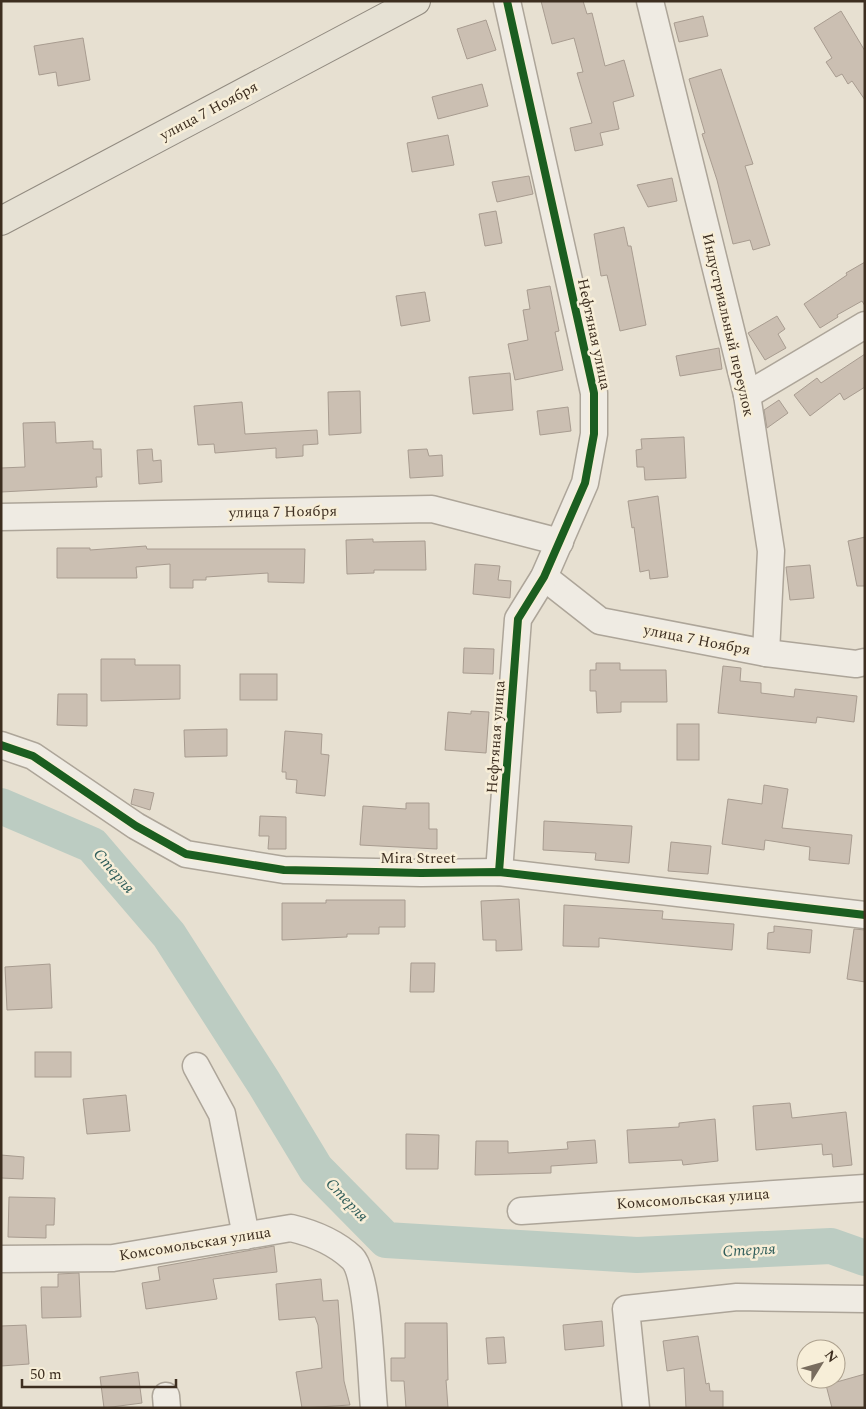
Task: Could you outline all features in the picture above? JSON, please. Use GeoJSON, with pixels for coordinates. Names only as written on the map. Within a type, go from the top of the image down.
{"type":"FeatureCollection","features":[{"type":"Feature","properties":{"kind":"main road","name":"улица 7 Ноября"},"geometry":{"type":"LineString","coordinates":[[1,221],[416,1]]}},
{"type":"Feature","properties":{"kind":"street","name":"Нефтяная улица"},"geometry":{"type":"LineString","coordinates":[[499,872],[518,619],[544,577],[585,483],[594,434],[594,393],[507,1]]}},
{"type":"Feature","properties":{"kind":"street","name":"Индустриальный переулок"},"geometry":{"type":"LineString","coordinates":[[650,1],[747,395],[771,551],[766,653]]}},
{"type":"Feature","properties":{"kind":"street"},"geometry":{"type":"LineString","coordinates":[[747,395],[865,324]]}},
{"type":"Feature","properties":{"kind":"street","name":"улица 7 Ноября"},"geometry":{"type":"LineString","coordinates":[[1,517],[432,509],[560,542]]}},
{"type":"Feature","properties":{"kind":"street","name":"улица 7 Ноября"},"geometry":{"type":"LineString","coordinates":[[544,577],[600,621],[766,653],[856,664],[865,662]]}},
{"type":"Feature","properties":{"kind":"street","name":"Mira Street"},"geometry":{"type":"LineString","coordinates":[[1,745],[33,756],[136,826],[186,854],[284,870],[421,873],[499,872],[865,915]]}},
{"type":"Feature","properties":{"kind":"street"},"geometry":{"type":"LineString","coordinates":[[196,1066],[222,1114],[246,1236]]}},
{"type":"Feature","properties":{"kind":"street","name":"Комсомольская улица"},"geometry":{"type":"LineString","coordinates":[[521,1211],[865,1188]]}},
{"type":"Feature","properties":{"kind":"street","name":"Комсомольская улица"},"geometry":{"type":"LineString","coordinates":[[1,1259],[113,1258],[291,1228],[312,1233],[353,1259],[363,1285],[374,1408]]}},
{"type":"Feature","properties":{"kind":"street"},"geometry":{"type":"LineString","coordinates":[[636,1408],[626,1309],[737,1297],[865,1299]]}},
{"type":"Feature","properties":{"kind":"building"},"geometry":{"type":"Polygon","coordinates":[[[541,1],[583,1],[587,14],[592,13],[605,66],[624,60],[634,96],[613,102],[619,129],[600,133],[603,145],[575,151],[570,128],[592,123],[577,73],[583,72],[574,38],[552,44],[541,1]]]}},
{"type":"Feature","properties":{"kind":"building"},"geometry":{"type":"Polygon","coordinates":[[[841,11],[865,51],[865,100],[852,81],[848,84],[842,74],[836,77],[826,62],[832,58],[814,28],[841,11]]]}},
{"type":"Feature","properties":{"kind":"building"},"geometry":{"type":"Polygon","coordinates":[[[703,16],[708,36],[679,42],[674,23],[703,16]]]}},
{"type":"Feature","properties":{"kind":"building"},"geometry":{"type":"Polygon","coordinates":[[[486,20],[496,50],[467,59],[457,29],[486,20]]]}},
{"type":"Feature","properties":{"kind":"building"},"geometry":{"type":"Polygon","coordinates":[[[83,38],[90,80],[58,86],[56,72],[39,75],[34,46],[83,38]]]}},
{"type":"Feature","properties":{"kind":"building"},"geometry":{"type":"Polygon","coordinates":[[[721,69],[753,164],[745,166],[770,245],[753,250],[750,240],[733,244],[717,180],[702,134],[705,133],[689,79],[721,69]]]}},
{"type":"Feature","properties":{"kind":"building"},"geometry":{"type":"Polygon","coordinates":[[[482,84],[488,106],[438,119],[432,97],[482,84]]]}},
{"type":"Feature","properties":{"kind":"building"},"geometry":{"type":"Polygon","coordinates":[[[448,135],[454,165],[412,172],[407,143],[448,135]]]}},
{"type":"Feature","properties":{"kind":"building"},"geometry":{"type":"Polygon","coordinates":[[[529,176],[533,194],[497,202],[492,182],[529,176]]]}},
{"type":"Feature","properties":{"kind":"building"},"geometry":{"type":"Polygon","coordinates":[[[672,178],[677,201],[648,207],[637,185],[672,178]]]}},
{"type":"Feature","properties":{"kind":"building"},"geometry":{"type":"Polygon","coordinates":[[[496,211],[502,243],[485,246],[479,214],[496,211]]]}},
{"type":"Feature","properties":{"kind":"building"},"geometry":{"type":"Polygon","coordinates":[[[624,227],[628,246],[631,246],[646,325],[620,331],[607,275],[601,276],[594,234],[624,227]]]}},
{"type":"Feature","properties":{"kind":"building"},"geometry":{"type":"Polygon","coordinates":[[[865,262],[865,306],[862,301],[837,315],[838,317],[820,328],[804,304],[847,275],[846,273],[865,262]]]}},
{"type":"Feature","properties":{"kind":"building"},"geometry":{"type":"Polygon","coordinates":[[[550,286],[559,331],[555,332],[563,370],[515,380],[508,344],[528,340],[523,310],[530,309],[527,290],[550,286]]]}},
{"type":"Feature","properties":{"kind":"building"},"geometry":{"type":"Polygon","coordinates":[[[425,292],[430,321],[401,326],[396,296],[425,292]]]}},
{"type":"Feature","properties":{"kind":"building"},"geometry":{"type":"Polygon","coordinates":[[[777,316],[785,329],[778,334],[786,348],[765,360],[748,333],[777,316]]]}},
{"type":"Feature","properties":{"kind":"building"},"geometry":{"type":"Polygon","coordinates":[[[719,348],[722,369],[680,376],[676,356],[719,348]]]}},
{"type":"Feature","properties":{"kind":"building"},"geometry":{"type":"Polygon","coordinates":[[[865,354],[865,387],[844,400],[840,393],[810,416],[794,395],[817,378],[821,383],[865,354]]]}},
{"type":"Feature","properties":{"kind":"building"},"geometry":{"type":"Polygon","coordinates":[[[510,373],[513,410],[473,414],[469,377],[510,373]]]}},
{"type":"Feature","properties":{"kind":"building"},"geometry":{"type":"Polygon","coordinates":[[[360,391],[361,433],[329,435],[328,392],[360,391]]]}},
{"type":"Feature","properties":{"kind":"building"},"geometry":{"type":"Polygon","coordinates":[[[779,400],[788,413],[767,428],[764,410],[779,400]]]}},
{"type":"Feature","properties":{"kind":"building"},"geometry":{"type":"Polygon","coordinates":[[[242,402],[245,434],[317,430],[318,444],[303,445],[303,456],[276,458],[276,448],[215,453],[214,444],[198,445],[194,406],[242,402]]]}},
{"type":"Feature","properties":{"kind":"building"},"geometry":{"type":"Polygon","coordinates":[[[568,407],[571,431],[540,435],[537,411],[568,407]]]}},
{"type":"Feature","properties":{"kind":"building"},"geometry":{"type":"Polygon","coordinates":[[[55,422],[56,443],[93,441],[93,449],[101,449],[102,477],[96,477],[97,487],[1,492],[1,468],[25,467],[23,423],[55,422]]]}},
{"type":"Feature","properties":{"kind":"building"},"geometry":{"type":"Polygon","coordinates":[[[684,437],[686,478],[645,480],[644,467],[637,467],[636,450],[642,449],[641,439],[684,437]]]}},
{"type":"Feature","properties":{"kind":"building"},"geometry":{"type":"Polygon","coordinates":[[[152,449],[153,461],[161,460],[162,482],[139,484],[137,450],[152,449]]]}},
{"type":"Feature","properties":{"kind":"building"},"geometry":{"type":"Polygon","coordinates":[[[427,449],[429,456],[442,455],[443,476],[410,478],[408,450],[427,449]]]}},
{"type":"Feature","properties":{"kind":"building"},"geometry":{"type":"Polygon","coordinates":[[[658,496],[668,577],[650,579],[649,570],[640,572],[634,527],[632,528],[628,501],[658,496]]]}},
{"type":"Feature","properties":{"kind":"building"},"geometry":{"type":"Polygon","coordinates":[[[865,537],[865,586],[857,586],[848,541],[865,537]]]}},
{"type":"Feature","properties":{"kind":"building"},"geometry":{"type":"Polygon","coordinates":[[[373,539],[373,542],[425,541],[426,570],[374,570],[374,573],[347,574],[346,540],[373,539]]]}},
{"type":"Feature","properties":{"kind":"building"},"geometry":{"type":"Polygon","coordinates":[[[146,546],[147,549],[305,549],[304,583],[268,582],[268,573],[206,577],[206,580],[193,580],[193,588],[170,588],[170,564],[136,567],[137,578],[57,578],[57,548],[90,548],[90,550],[146,546]]]}},
{"type":"Feature","properties":{"kind":"building"},"geometry":{"type":"Polygon","coordinates":[[[475,564],[500,566],[498,580],[511,581],[510,598],[473,594],[475,564]]]}},
{"type":"Feature","properties":{"kind":"building"},"geometry":{"type":"Polygon","coordinates":[[[810,565],[814,598],[790,600],[786,567],[810,565]]]}},
{"type":"Feature","properties":{"kind":"building"},"geometry":{"type":"Polygon","coordinates":[[[464,648],[494,649],[493,674],[463,673],[464,648]]]}},
{"type":"Feature","properties":{"kind":"building"},"geometry":{"type":"Polygon","coordinates":[[[101,659],[135,659],[135,665],[180,665],[180,699],[101,701],[101,659]]]}},
{"type":"Feature","properties":{"kind":"building"},"geometry":{"type":"Polygon","coordinates":[[[596,663],[620,663],[620,670],[666,670],[667,702],[621,702],[621,712],[597,713],[596,691],[590,691],[590,670],[596,670],[596,663]]]}},
{"type":"Feature","properties":{"kind":"building"},"geometry":{"type":"Polygon","coordinates":[[[723,666],[741,668],[740,681],[761,683],[761,693],[794,697],[795,689],[857,696],[854,722],[817,717],[816,723],[718,713],[723,666]]]}},
{"type":"Feature","properties":{"kind":"building"},"geometry":{"type":"Polygon","coordinates":[[[240,674],[277,674],[277,700],[240,700],[240,674]]]}},
{"type":"Feature","properties":{"kind":"building"},"geometry":{"type":"Polygon","coordinates":[[[58,694],[87,694],[87,726],[57,725],[58,694]]]}},
{"type":"Feature","properties":{"kind":"building"},"geometry":{"type":"Polygon","coordinates":[[[471,711],[489,712],[486,753],[445,750],[448,712],[471,714],[471,711]]]}},
{"type":"Feature","properties":{"kind":"building"},"geometry":{"type":"Polygon","coordinates":[[[677,724],[699,724],[699,760],[677,760],[677,724]]]}},
{"type":"Feature","properties":{"kind":"building"},"geometry":{"type":"Polygon","coordinates":[[[227,729],[227,756],[185,757],[184,730],[227,729]]]}},
{"type":"Feature","properties":{"kind":"building"},"geometry":{"type":"Polygon","coordinates":[[[285,731],[322,734],[321,754],[329,755],[325,796],[296,793],[297,780],[286,779],[286,772],[282,772],[285,731]]]}},
{"type":"Feature","properties":{"kind":"building"},"geometry":{"type":"Polygon","coordinates":[[[764,785],[788,789],[782,828],[852,835],[849,864],[809,860],[810,847],[765,840],[764,850],[722,844],[728,799],[762,804],[764,785]]]}},
{"type":"Feature","properties":{"kind":"building"},"geometry":{"type":"Polygon","coordinates":[[[134,789],[154,793],[150,810],[131,804],[134,789]]]}},
{"type":"Feature","properties":{"kind":"building"},"geometry":{"type":"Polygon","coordinates":[[[406,803],[429,803],[429,829],[437,829],[437,849],[360,845],[363,806],[406,809],[406,803]]]}},
{"type":"Feature","properties":{"kind":"building"},"geometry":{"type":"Polygon","coordinates":[[[260,816],[286,817],[286,849],[268,849],[269,836],[259,836],[260,816]]]}},
{"type":"Feature","properties":{"kind":"building"},"geometry":{"type":"Polygon","coordinates":[[[544,821],[632,826],[629,863],[595,860],[596,853],[543,850],[544,821]]]}},
{"type":"Feature","properties":{"kind":"building"},"geometry":{"type":"Polygon","coordinates":[[[671,842],[711,846],[708,874],[668,871],[671,842]]]}},
{"type":"Feature","properties":{"kind":"building"},"geometry":{"type":"Polygon","coordinates":[[[519,899],[522,950],[496,951],[496,940],[483,940],[481,901],[519,899]]]}},
{"type":"Feature","properties":{"kind":"building"},"geometry":{"type":"Polygon","coordinates":[[[326,900],[405,900],[405,927],[379,927],[379,934],[347,934],[347,937],[282,940],[282,903],[326,903],[326,900]]]}},
{"type":"Feature","properties":{"kind":"building"},"geometry":{"type":"Polygon","coordinates":[[[564,905],[663,911],[662,919],[734,924],[732,950],[599,938],[599,947],[563,946],[564,905]]]}},
{"type":"Feature","properties":{"kind":"building"},"geometry":{"type":"Polygon","coordinates":[[[774,926],[812,930],[810,953],[767,949],[768,933],[774,932],[774,926]]]}},
{"type":"Feature","properties":{"kind":"building"},"geometry":{"type":"Polygon","coordinates":[[[854,929],[865,930],[865,982],[847,979],[854,929]]]}},
{"type":"Feature","properties":{"kind":"building"},"geometry":{"type":"Polygon","coordinates":[[[411,963],[435,963],[434,992],[410,992],[411,963]]]}},
{"type":"Feature","properties":{"kind":"building"},"geometry":{"type":"Polygon","coordinates":[[[50,964],[52,1008],[7,1010],[5,967],[50,964]]]}},
{"type":"Feature","properties":{"kind":"building"},"geometry":{"type":"Polygon","coordinates":[[[35,1052],[71,1052],[71,1077],[35,1077],[35,1052]]]}},
{"type":"Feature","properties":{"kind":"building"},"geometry":{"type":"Polygon","coordinates":[[[126,1095],[130,1131],[87,1134],[83,1099],[126,1095]]]}},
{"type":"Feature","properties":{"kind":"building"},"geometry":{"type":"Polygon","coordinates":[[[790,1103],[792,1118],[846,1112],[852,1165],[833,1167],[832,1154],[823,1155],[822,1144],[756,1150],[753,1106],[790,1103]]]}},
{"type":"Feature","properties":{"kind":"building"},"geometry":{"type":"Polygon","coordinates":[[[715,1119],[718,1161],[683,1165],[682,1160],[629,1163],[627,1130],[679,1127],[679,1123],[715,1119]]]}},
{"type":"Feature","properties":{"kind":"building"},"geometry":{"type":"Polygon","coordinates":[[[406,1134],[439,1135],[438,1169],[406,1169],[406,1134]]]}},
{"type":"Feature","properties":{"kind":"building"},"geometry":{"type":"Polygon","coordinates":[[[595,1140],[597,1163],[551,1166],[551,1173],[475,1175],[476,1141],[508,1141],[508,1153],[568,1149],[567,1142],[595,1140]]]}},
{"type":"Feature","properties":{"kind":"building"},"geometry":{"type":"Polygon","coordinates":[[[1,1155],[24,1157],[23,1179],[1,1178],[1,1155]]]}},
{"type":"Feature","properties":{"kind":"building"},"geometry":{"type":"Polygon","coordinates":[[[9,1197],[55,1198],[54,1225],[46,1225],[46,1238],[8,1237],[9,1197]]]}},
{"type":"Feature","properties":{"kind":"building"},"geometry":{"type":"Polygon","coordinates":[[[274,1246],[277,1272],[213,1279],[217,1299],[146,1309],[142,1283],[160,1280],[158,1267],[274,1246]]]}},
{"type":"Feature","properties":{"kind":"building"},"geometry":{"type":"Polygon","coordinates":[[[79,1273],[81,1317],[42,1318],[41,1287],[58,1287],[58,1274],[79,1273]]]}},
{"type":"Feature","properties":{"kind":"building"},"geometry":{"type":"Polygon","coordinates":[[[321,1279],[323,1301],[338,1300],[344,1381],[350,1405],[302,1408],[296,1372],[322,1368],[318,1325],[315,1317],[279,1320],[276,1284],[321,1279]]]}},
{"type":"Feature","properties":{"kind":"building"},"geometry":{"type":"Polygon","coordinates":[[[602,1321],[604,1346],[565,1350],[563,1325],[602,1321]]]}},
{"type":"Feature","properties":{"kind":"building"},"geometry":{"type":"Polygon","coordinates":[[[405,1323],[447,1323],[448,1380],[446,1380],[448,1408],[406,1408],[404,1381],[391,1381],[391,1358],[405,1358],[405,1323]]]}},
{"type":"Feature","properties":{"kind":"building"},"geometry":{"type":"Polygon","coordinates":[[[26,1325],[29,1364],[1,1366],[1,1326],[26,1325]]]}},
{"type":"Feature","properties":{"kind":"building"},"geometry":{"type":"Polygon","coordinates":[[[698,1336],[706,1384],[709,1383],[710,1391],[723,1391],[723,1408],[686,1408],[684,1368],[667,1371],[663,1341],[698,1336]]]}},
{"type":"Feature","properties":{"kind":"building"},"geometry":{"type":"Polygon","coordinates":[[[504,1337],[506,1363],[488,1364],[486,1338],[504,1337]]]}},
{"type":"Feature","properties":{"kind":"building"},"geometry":{"type":"Polygon","coordinates":[[[138,1372],[142,1403],[104,1408],[100,1377],[138,1372]]]}},
{"type":"Feature","properties":{"kind":"building"},"geometry":{"type":"Polygon","coordinates":[[[865,1374],[865,1408],[832,1408],[827,1389],[846,1389],[846,1379],[865,1374]]]}},
{"type":"Feature","properties":{"kind":"waterway","name":"Стерля"},"geometry":{"type":"LineString","coordinates":[[1,806],[92,845],[169,935],[264,1083],[316,1169],[386,1240],[637,1255],[831,1246],[865,1258]]}},
{"type":"Feature","properties":{"kind":"cycle path"},"geometry":{"type":"LineString","coordinates":[[499,872],[518,619],[544,577],[585,483],[594,434],[594,393],[507,1]]}},
{"type":"Feature","properties":{"kind":"cycle path"},"geometry":{"type":"LineString","coordinates":[[1,745],[33,756],[136,826],[186,854],[284,870],[421,873],[499,872],[865,915]]}}]}
